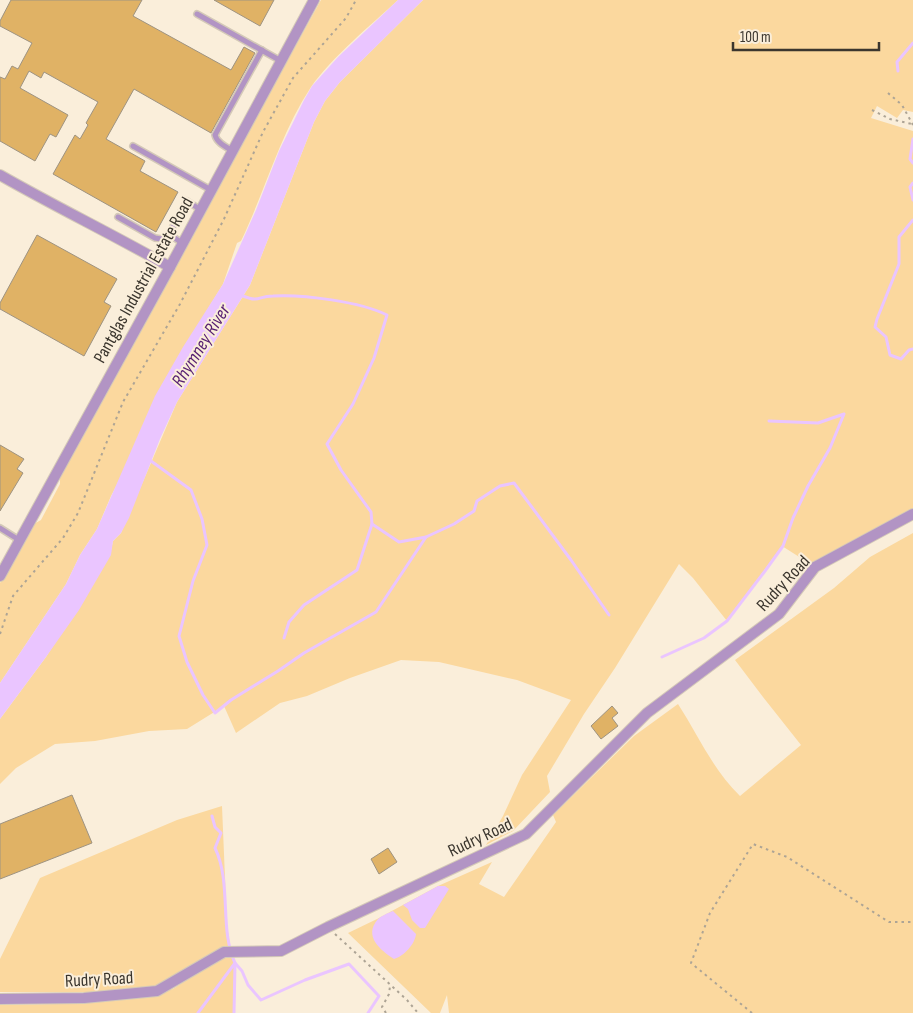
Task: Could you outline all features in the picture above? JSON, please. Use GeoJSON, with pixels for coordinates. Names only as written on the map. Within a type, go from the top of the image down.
{"type":"FeatureCollection","features":[{"type":"Feature","properties":{"kind":"street","name":"Pantglas Industrial Estate Road"},"geometry":{"type":"LineString","coordinates":[[1,573],[314,0]]}},
{"type":"Feature","properties":{"kind":"street"},"geometry":{"type":"LineString","coordinates":[[0,175],[170,266]]}},
{"type":"Feature","properties":{"kind":"street","name":"Rudry Road"},"geometry":{"type":"LineString","coordinates":[[0,998],[84,998],[157,991],[224,952],[281,951],[526,834],[647,713],[779,614],[815,567],[913,514]]}},
{"type":"Feature","properties":{"kind":"lane"},"geometry":{"type":"LineString","coordinates":[[197,14],[281,61]]}},
{"type":"Feature","properties":{"kind":"lane"},"geometry":{"type":"LineString","coordinates":[[233,151],[221,144],[216,139],[216,135],[262,50]]}},
{"type":"Feature","properties":{"kind":"lane"},"geometry":{"type":"LineString","coordinates":[[133,146],[211,190]]}},
{"type":"Feature","properties":{"kind":"lane"},"geometry":{"type":"LineString","coordinates":[[118,217],[159,240],[169,234],[187,202],[200,210]]}},
{"type":"Feature","properties":{"kind":"lane"},"geometry":{"type":"LineString","coordinates":[[169,234],[182,243]]}},
{"type":"Feature","properties":{"kind":"lane"},"geometry":{"type":"LineString","coordinates":[[0,528],[19,540]]}},
{"type":"Feature","properties":{"kind":"path"},"geometry":{"type":"LineString","coordinates":[[0,634],[13,596],[62,538],[78,513],[123,402],[180,304],[220,227],[263,132],[293,78],[346,18],[356,0]]}},
{"type":"Feature","properties":{"kind":"path"},"geometry":{"type":"LineString","coordinates":[[888,94],[902,105],[913,124]]}},
{"type":"Feature","properties":{"kind":"path"},"geometry":{"type":"LineString","coordinates":[[872,110],[890,119],[913,124]]}},
{"type":"Feature","properties":{"kind":"path"},"geometry":{"type":"LineString","coordinates":[[752,1013],[692,963],[710,913],[753,844],[787,857],[889,922],[913,922]]}},
{"type":"Feature","properties":{"kind":"path"},"geometry":{"type":"LineString","coordinates":[[328,927],[396,989],[418,1013]]}},
{"type":"Feature","properties":{"kind":"path"},"geometry":{"type":"LineString","coordinates":[[386,1013],[382,1007],[389,994],[390,984]]}},
{"type":"Feature","properties":{"kind":"shaded area"},"geometry":{"type":"Polygon","coordinates":[[[321,0],[398,0],[330,64],[311,87],[300,105],[290,124],[250,222],[241,241],[237,243],[223,284],[206,312],[111,496],[97,529],[80,555],[66,584],[0,683],[0,583],[32,525],[41,520],[60,484],[60,472],[321,0]]]}},
{"type":"Feature","properties":{"kind":"shaded area"},"geometry":{"type":"Polygon","coordinates":[[[423,0],[913,0],[913,112],[903,110],[897,118],[877,106],[871,118],[913,131],[913,514],[815,567],[782,546],[727,621],[693,578],[679,564],[547,776],[550,792],[513,831],[486,845],[503,816],[522,775],[571,700],[517,680],[439,662],[401,660],[307,696],[280,703],[236,733],[224,706],[187,729],[149,731],[95,741],[55,744],[16,768],[0,784],[0,719],[46,657],[110,555],[113,541],[121,533],[177,402],[250,285],[314,122],[325,101],[340,82],[423,0]]]}},
{"type":"Feature","properties":{"kind":"shaded area"},"geometry":{"type":"Polygon","coordinates":[[[913,533],[913,1013],[449,1013],[447,995],[440,1013],[431,1013],[348,933],[438,886],[492,862],[479,884],[504,897],[556,822],[553,815],[634,736],[678,704],[714,764],[740,796],[801,745],[735,660],[834,588],[870,557],[913,533]]]}},
{"type":"Feature","properties":{"kind":"shaded area"},"geometry":{"type":"Polygon","coordinates":[[[222,806],[227,926],[230,945],[160,985],[146,988],[92,992],[0,992],[0,959],[40,878],[177,820],[222,806]]]}},
{"type":"Feature","properties":{"kind":"shaded area"},"geometry":{"type":"Polygon","coordinates":[[[232,956],[235,963],[234,1013],[0,1013],[0,1005],[56,1004],[133,999],[173,989],[218,959],[232,956]]]}},
{"type":"Feature","properties":{"kind":"water","name":"Rhymney River"},"geometry":{"type":"Polygon","coordinates":[[[398,0],[423,0],[340,82],[325,101],[314,122],[250,285],[177,402],[160,439],[129,518],[121,533],[113,541],[111,555],[79,610],[0,719],[0,683],[66,584],[80,555],[97,529],[155,396],[223,284],[256,210],[279,151],[304,100],[312,86],[338,57],[398,0]]]}},
{"type":"Feature","properties":{"kind":"water"},"geometry":{"type":"Polygon","coordinates":[[[438,886],[445,886],[449,889],[425,928],[420,928],[412,920],[408,909],[403,905],[438,886]]]}},
{"type":"Feature","properties":{"kind":"water"},"geometry":{"type":"Polygon","coordinates":[[[393,911],[416,934],[414,942],[408,949],[394,959],[375,942],[372,931],[378,919],[393,911]]]}},
{"type":"Feature","properties":{"kind":"building"},"geometry":{"type":"Polygon","coordinates":[[[11,0],[142,0],[133,16],[231,70],[244,47],[255,53],[211,133],[134,89],[106,139],[145,161],[140,171],[178,192],[156,232],[53,174],[75,135],[80,139],[88,125],[86,123],[98,102],[44,72],[41,78],[29,71],[20,88],[68,115],[56,137],[50,134],[35,161],[0,141],[0,77],[5,79],[12,66],[18,69],[32,43],[0,26],[0,21],[11,0]]]}},
{"type":"Feature","properties":{"kind":"building"},"geometry":{"type":"Polygon","coordinates":[[[214,0],[274,0],[260,26],[214,0]]]}},
{"type":"Feature","properties":{"kind":"building"},"geometry":{"type":"Polygon","coordinates":[[[37,235],[117,279],[104,302],[111,306],[84,356],[0,309],[0,303],[37,235]]]}},
{"type":"Feature","properties":{"kind":"building"},"geometry":{"type":"Polygon","coordinates":[[[0,445],[24,459],[17,469],[23,473],[0,511],[0,445]]]}},
{"type":"Feature","properties":{"kind":"building"},"geometry":{"type":"Polygon","coordinates":[[[612,706],[618,713],[612,718],[618,726],[601,739],[591,726],[612,706]]]}},
{"type":"Feature","properties":{"kind":"building"},"geometry":{"type":"Polygon","coordinates":[[[72,795],[92,843],[0,879],[0,824],[72,795]]]}},
{"type":"Feature","properties":{"kind":"building"},"geometry":{"type":"Polygon","coordinates":[[[388,848],[397,862],[379,874],[371,859],[388,848]]]}},
{"type":"Feature","properties":{"kind":"waterway"},"geometry":{"type":"LineString","coordinates":[[898,71],[897,62],[913,43]]}},
{"type":"Feature","properties":{"kind":"waterway"},"geometry":{"type":"LineString","coordinates":[[913,139],[910,159],[913,163]]}},
{"type":"Feature","properties":{"kind":"waterway"},"geometry":{"type":"LineString","coordinates":[[913,183],[910,187],[913,200]]}},
{"type":"Feature","properties":{"kind":"waterway"},"geometry":{"type":"LineString","coordinates":[[913,220],[899,237],[899,264],[875,327],[886,337],[890,355],[901,359],[909,350],[913,349]]}},
{"type":"Feature","properties":{"kind":"waterway"},"geometry":{"type":"LineString","coordinates":[[151,461],[191,490],[202,519],[207,545],[193,581],[179,636],[187,662],[203,695],[215,713],[231,700],[304,653],[376,612],[426,537],[399,542],[372,524],[371,512],[341,470],[327,444],[353,404],[374,358],[387,315],[362,306],[315,298],[268,296],[256,299],[243,296]]}},
{"type":"Feature","properties":{"kind":"waterway"},"geometry":{"type":"LineString","coordinates":[[662,657],[704,638],[727,621],[765,571],[783,546],[793,518],[808,486],[830,448],[844,414],[818,423],[769,421]]}},
{"type":"Feature","properties":{"kind":"waterway"},"geometry":{"type":"LineString","coordinates":[[426,537],[454,524],[474,511],[477,501],[500,486],[514,483],[609,615]]}},
{"type":"Feature","properties":{"kind":"waterway"},"geometry":{"type":"LineString","coordinates":[[284,638],[289,622],[304,605],[357,570],[372,524]]}},
{"type":"Feature","properties":{"kind":"waterway"},"geometry":{"type":"LineString","coordinates":[[198,1013],[235,963],[230,950],[228,936],[223,876],[215,848],[221,833],[215,827],[212,816]]}},
{"type":"Feature","properties":{"kind":"waterway"},"geometry":{"type":"LineString","coordinates":[[235,963],[242,971],[248,985],[261,1000],[305,980],[349,964],[379,996],[368,1013]]}},
{"type":"Feature","properties":{"kind":"waterway"},"geometry":{"type":"LineString","coordinates":[[234,1013],[235,964]]}}]}
